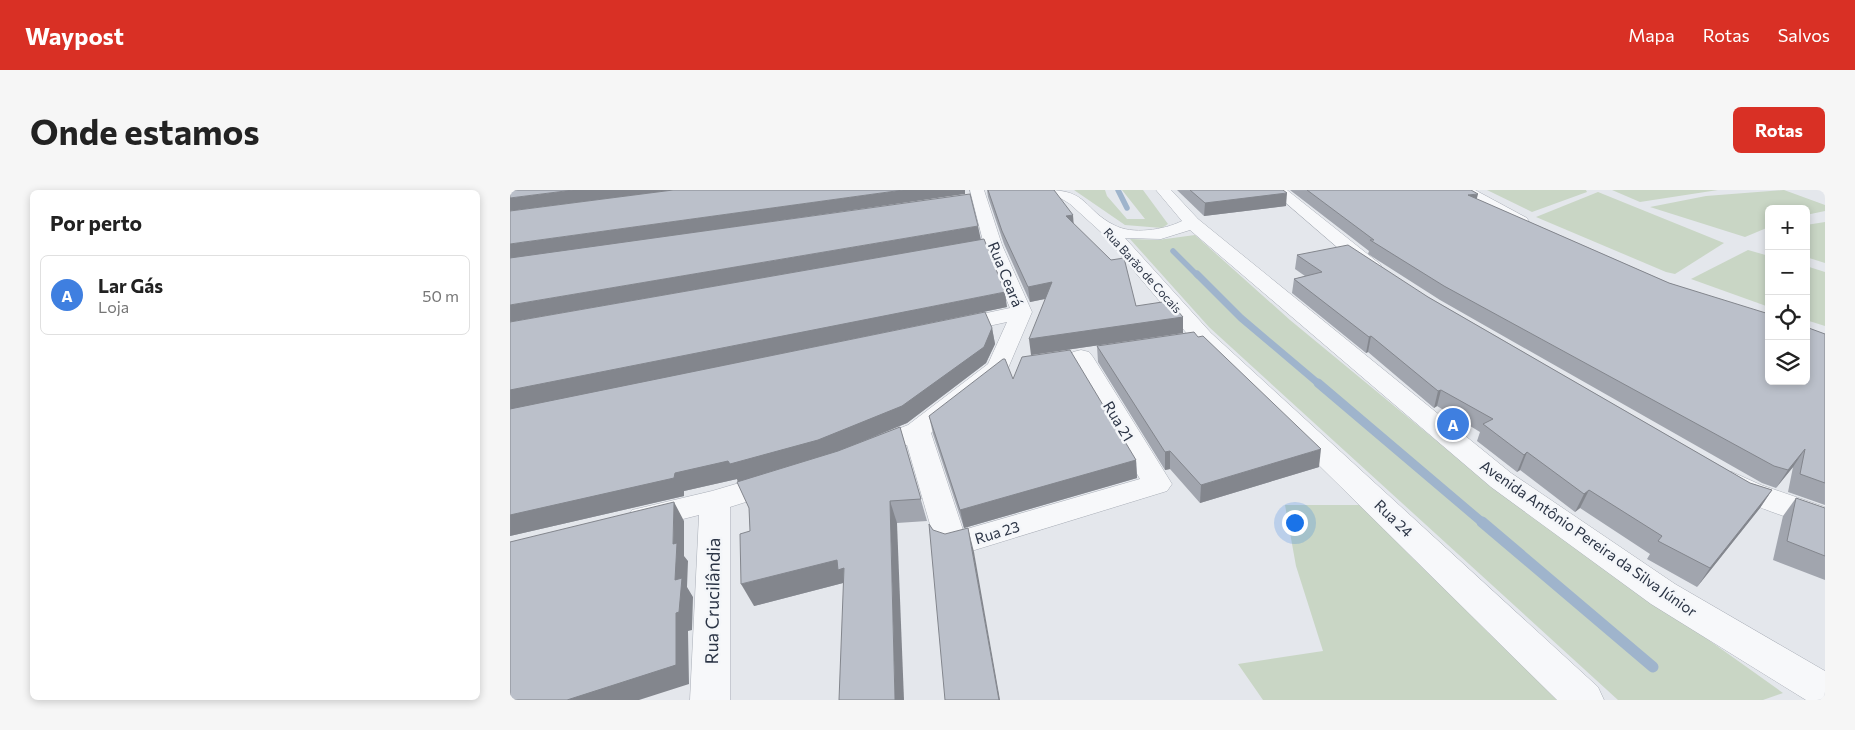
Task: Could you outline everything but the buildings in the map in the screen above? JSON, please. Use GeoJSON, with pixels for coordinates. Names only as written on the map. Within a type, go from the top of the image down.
{"type":"FeatureCollection","features":[{"type":"Feature","properties":{"kind":"street","name":"Rua Barão de Cocais"},"geometry":{"type":"LineString","coordinates":[[1055,190],[1075,201],[1108,229],[1189,340]]}},
{"type":"Feature","properties":{"kind":"street","name":"Avenida Antônio Pereira da Silva Júnior"},"geometry":{"type":"LineString","coordinates":[[1163,190],[1192,223],[1501,480],[1663,594],[1825,691]]}},
{"type":"Feature","properties":{"kind":"street"},"geometry":{"type":"LineString","coordinates":[[1278,190],[1360,259],[1392,280]]}},
{"type":"Feature","properties":{"kind":"street"},"geometry":{"type":"LineString","coordinates":[[1464,190],[1534,228]]}},
{"type":"Feature","properties":{"kind":"street","name":"Rua Ceará"},"geometry":{"type":"LineString","coordinates":[[844,461],[917,431],[998,368],[1022,312],[983,246],[972,196]]}},
{"type":"Feature","properties":{"kind":"street"},"geometry":{"type":"LineString","coordinates":[[1108,229],[1126,234],[1152,236],[1176,231],[1192,223]]}},
{"type":"Feature","properties":{"kind":"street"},"geometry":{"type":"LineString","coordinates":[[935,330],[1022,312]]}},
{"type":"Feature","properties":{"kind":"street","name":"Rua 24"},"geometry":{"type":"LineString","coordinates":[[1189,340],[1584,700]]}},
{"type":"Feature","properties":{"kind":"street","name":"Rua 21"},"geometry":{"type":"LineString","coordinates":[[1082,357],[1157,484]]}},
{"type":"Feature","properties":{"kind":"street"},"geometry":{"type":"LineString","coordinates":[[998,368],[1026,364]]}},
{"type":"Feature","properties":{"kind":"street","name":"Rua 23"},"geometry":{"type":"LineString","coordinates":[[917,431],[952,546],[1157,484]]}},
{"type":"Feature","properties":{"kind":"street"},"geometry":{"type":"LineString","coordinates":[[1716,472],[1750,492],[1825,518]]}},
{"type":"Feature","properties":{"kind":"street"},"geometry":{"type":"LineString","coordinates":[[612,526],[715,501],[798,476]]}},
{"type":"Feature","properties":{"kind":"street","name":"Rua Crucilândia"},"geometry":{"type":"LineString","coordinates":[[710,700],[715,501]]}},
{"type":"Feature","properties":{"kind":"green space"},"geometry":{"type":"Polygon","coordinates":[[[1074,190],[1105,190],[1107,196],[1127,219],[1145,219],[1122,190],[1143,190],[1168,224],[1162,228],[1125,225],[1074,190]]]}},
{"type":"Feature","properties":{"kind":"green space"},"geometry":{"type":"Polygon","coordinates":[[[1487,190],[1586,190],[1587,192],[1532,212],[1487,190]]]}},
{"type":"Feature","properties":{"kind":"green space"},"geometry":{"type":"Polygon","coordinates":[[[1612,190],[1718,190],[1640,202],[1612,190]]]}},
{"type":"Feature","properties":{"kind":"green space"},"geometry":{"type":"Polygon","coordinates":[[[1784,190],[1825,205],[1825,211],[1810,214],[1810,205],[1765,205],[1765,229],[1745,237],[1650,207],[1706,196],[1784,190]]]}},
{"type":"Feature","properties":{"kind":"green space"},"geometry":{"type":"Polygon","coordinates":[[[1598,192],[1724,243],[1675,274],[1666,272],[1536,217],[1598,192]]]}},
{"type":"Feature","properties":{"kind":"green space"},"geometry":{"type":"Polygon","coordinates":[[[1825,222],[1825,263],[1810,258],[1810,224],[1825,222]]]}},
{"type":"Feature","properties":{"kind":"green space"},"geometry":{"type":"Polygon","coordinates":[[[1195,235],[1290,320],[1484,480],[1783,693],[1763,700],[1618,700],[1209,327],[1130,239],[1158,240],[1195,235]]]}},
{"type":"Feature","properties":{"kind":"green space"},"geometry":{"type":"Polygon","coordinates":[[[1748,250],[1765,255],[1765,306],[1691,279],[1748,250]]]}},
{"type":"Feature","properties":{"kind":"green space"},"geometry":{"type":"Polygon","coordinates":[[[1810,267],[1825,272],[1825,326],[1810,321],[1810,267]]]}},
{"type":"Feature","properties":{"kind":"green space"},"geometry":{"type":"Polygon","coordinates":[[[1285,505],[1365,505],[1563,700],[1263,700],[1238,664],[1323,651],[1296,566],[1285,505]]]}},
{"type":"Feature","properties":{"kind":"waterway"},"geometry":{"type":"LineString","coordinates":[[1118,190],[1127,208]]}},
{"type":"Feature","properties":{"kind":"waterway"},"geometry":{"type":"LineString","coordinates":[[1173,251],[1198,276]]}},
{"type":"Feature","properties":{"kind":"waterway"},"geometry":{"type":"LineString","coordinates":[[1197,274],[1241,318],[1319,384]]}},
{"type":"Feature","properties":{"kind":"waterway"},"geometry":{"type":"LineString","coordinates":[[1318,383],[1483,523]]}},
{"type":"Feature","properties":{"kind":"waterway"},"geometry":{"type":"LineString","coordinates":[[1482,522],[1653,667]]}},
{"type":"Feature","properties":{"kind":"place","name":"Lar Gás"},"geometry":{"type":"Point","coordinates":[1453,424]}}]}
